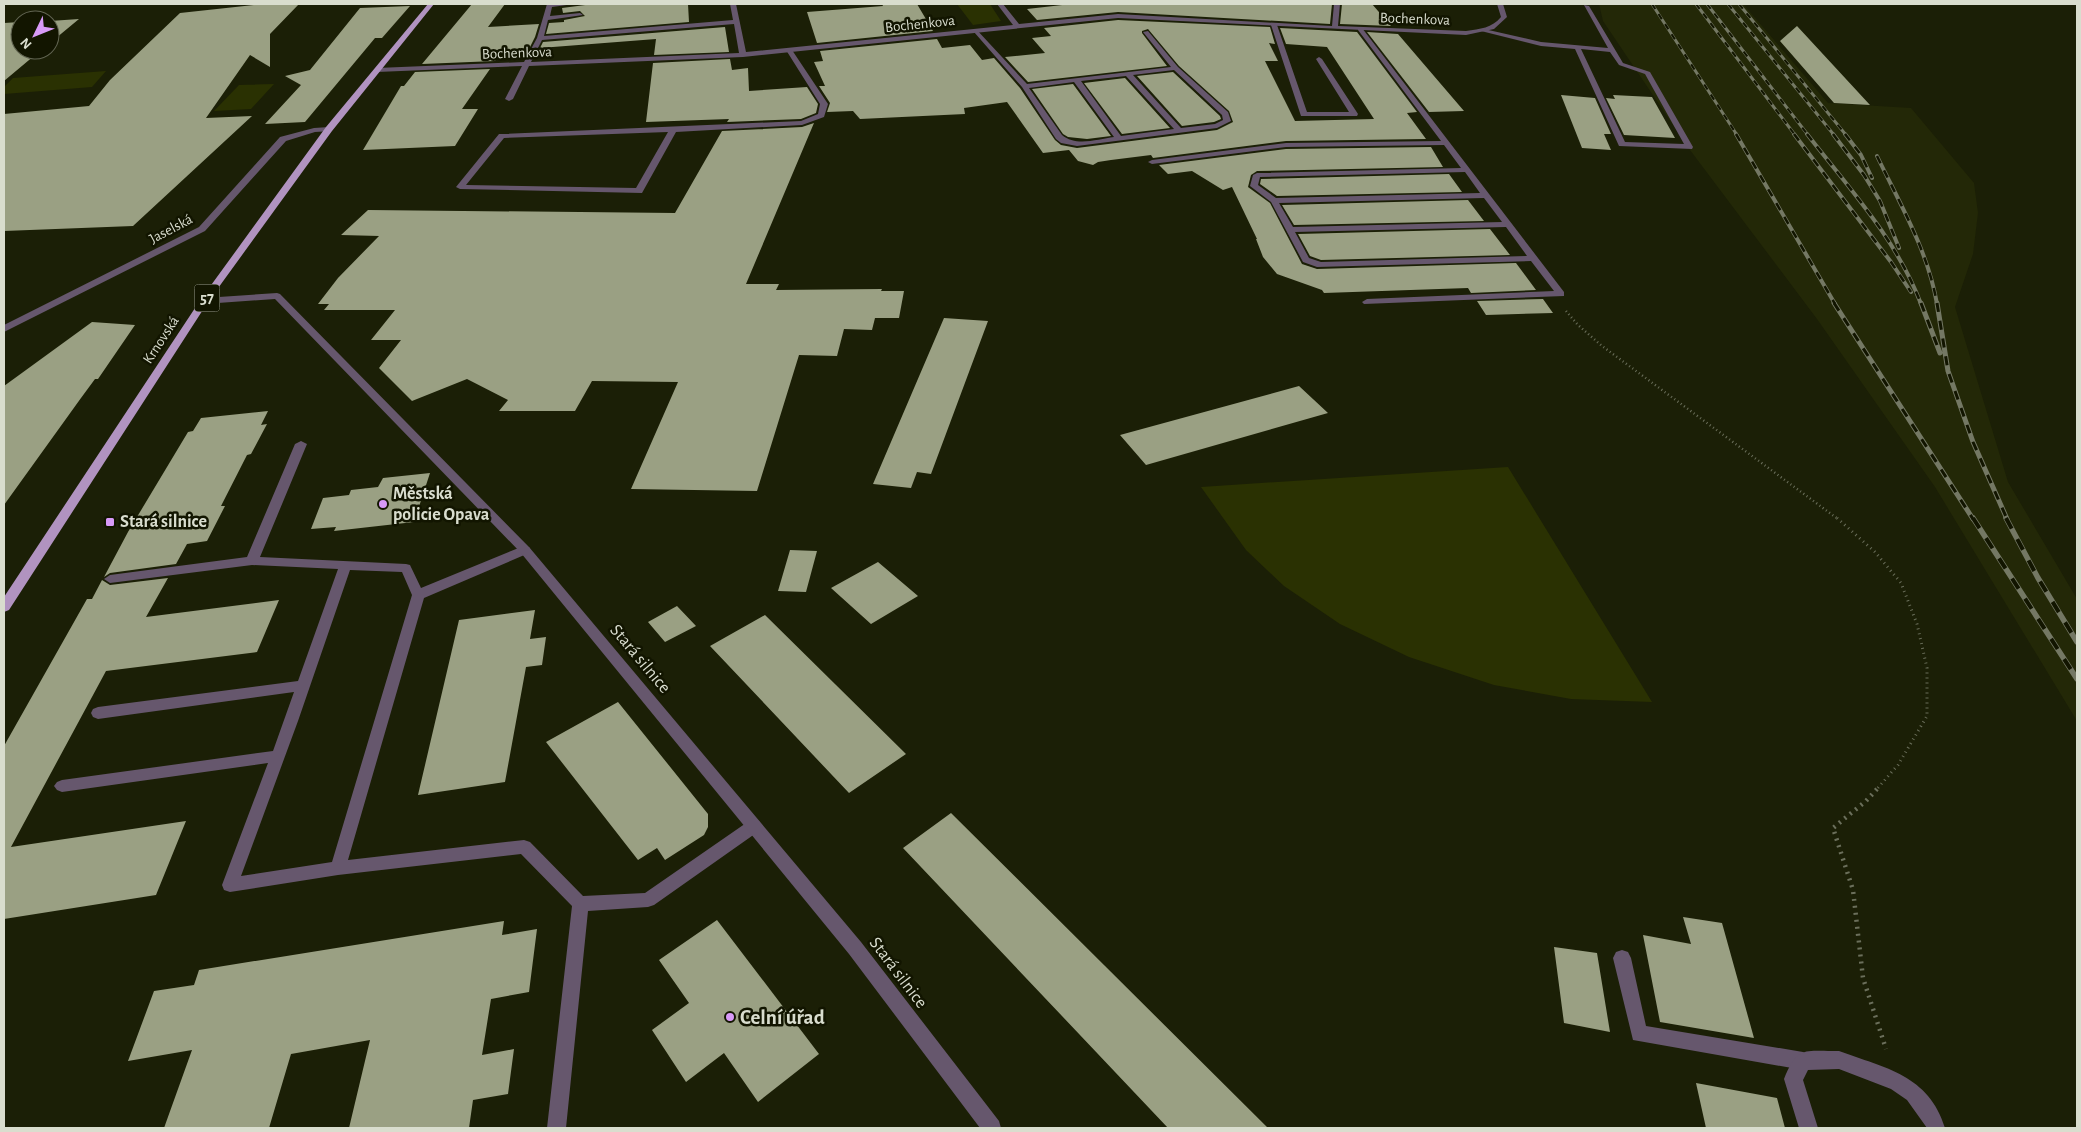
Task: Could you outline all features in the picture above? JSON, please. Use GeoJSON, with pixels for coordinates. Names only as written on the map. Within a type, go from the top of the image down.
{"type":"FeatureCollection","features":[{"type":"Feature","properties":{"kind":"main road","name":"Krnovská"},"geometry":{"type":"LineString","coordinates":[[4,607],[204,301],[329,129],[431,4]]}},
{"type":"Feature","properties":{"kind":"street"},"geometry":{"type":"LineString","coordinates":[[509,99],[540,38],[550,5],[571,4]]}},
{"type":"Feature","properties":{"kind":"street"},"geometry":{"type":"LineString","coordinates":[[733,4],[743,55]]}},
{"type":"Feature","properties":{"kind":"street"},"geometry":{"type":"LineString","coordinates":[[1000,4],[1017,26]]}},
{"type":"Feature","properties":{"kind":"street"},"geometry":{"type":"LineString","coordinates":[[1335,28],[1337,4]]}},
{"type":"Feature","properties":{"kind":"street"},"geometry":{"type":"LineString","coordinates":[[1484,31],[1494,27],[1504,17],[1500,4]]}},
{"type":"Feature","properties":{"kind":"street"},"geometry":{"type":"LineString","coordinates":[[1577,47],[1622,144],[1689,147],[1648,73],[1621,64],[1586,6]]}},
{"type":"Feature","properties":{"kind":"street","name":"Bochenkova"},"geometry":{"type":"LineString","coordinates":[[377,70],[743,55],[976,31],[1120,13],[1274,25],[1466,33],[1484,31]]}},
{"type":"Feature","properties":{"kind":"street"},"geometry":{"type":"LineString","coordinates":[[546,18],[580,16]]}},
{"type":"Feature","properties":{"kind":"street"},"geometry":{"type":"LineString","coordinates":[[540,38],[736,22]]}},
{"type":"Feature","properties":{"kind":"street"},"geometry":{"type":"LineString","coordinates":[[1274,25],[1304,114],[1354,114],[1319,59]]}},
{"type":"Feature","properties":{"kind":"street"},"geometry":{"type":"LineString","coordinates":[[1360,29],[1561,294],[1367,302]]}},
{"type":"Feature","properties":{"kind":"street"},"geometry":{"type":"LineString","coordinates":[[976,31],[1025,86],[1059,137],[1064,141],[1078,144],[1179,131],[1217,126],[1227,120],[1225,114],[1176,68],[1146,32]]}},
{"type":"Feature","properties":{"kind":"street"},"geometry":{"type":"LineString","coordinates":[[1484,31],[1519,40],[1613,50]]}},
{"type":"Feature","properties":{"kind":"street"},"geometry":{"type":"LineString","coordinates":[[673,130],[639,191],[460,187],[502,136],[802,123],[821,115],[824,104],[789,50]]}},
{"type":"Feature","properties":{"kind":"street"},"geometry":{"type":"LineString","coordinates":[[1025,86],[1176,68]]}},
{"type":"Feature","properties":{"kind":"street"},"geometry":{"type":"LineString","coordinates":[[1128,74],[1179,131]]}},
{"type":"Feature","properties":{"kind":"street"},"geometry":{"type":"LineString","coordinates":[[1076,80],[1119,138]]}},
{"type":"Feature","properties":{"kind":"street","name":"Jaselská"},"geometry":{"type":"LineString","coordinates":[[4,330],[202,230],[283,139],[314,130],[329,129]]}},
{"type":"Feature","properties":{"kind":"street"},"geometry":{"type":"LineString","coordinates":[[1152,162],[1286,145],[1447,143]]}},
{"type":"Feature","properties":{"kind":"street"},"geometry":{"type":"LineString","coordinates":[[1467,170],[1257,175],[1254,186],[1274,202],[1306,260],[1320,265],[1533,258]]}},
{"type":"Feature","properties":{"kind":"street"},"geometry":{"type":"LineString","coordinates":[[1274,202],[1486,195]]}},
{"type":"Feature","properties":{"kind":"street"},"geometry":{"type":"LineString","coordinates":[[1290,230],[1508,224]]}},
{"type":"Feature","properties":{"kind":"street","name":"Stará silnice"},"geometry":{"type":"LineString","coordinates":[[204,301],[277,296],[525,550],[855,948],[992,1128]]}},
{"type":"Feature","properties":{"kind":"street"},"geometry":{"type":"LineString","coordinates":[[252,560],[300,444]]}},
{"type":"Feature","properties":{"kind":"street"},"geometry":{"type":"LineString","coordinates":[[418,596],[525,550]]}},
{"type":"Feature","properties":{"kind":"street"},"geometry":{"type":"LineString","coordinates":[[110,579],[252,560],[406,568],[418,596],[338,868]]}},
{"type":"Feature","properties":{"kind":"street"},"geometry":{"type":"LineString","coordinates":[[346,564],[304,685],[230,885],[338,868],[524,847],[580,904],[648,900],[754,826]]}},
{"type":"Feature","properties":{"kind":"street"},"geometry":{"type":"LineString","coordinates":[[98,713],[304,685]]}},
{"type":"Feature","properties":{"kind":"street"},"geometry":{"type":"LineString","coordinates":[[62,786],[278,756]]}},
{"type":"Feature","properties":{"kind":"street"},"geometry":{"type":"LineString","coordinates":[[558,1128],[580,904]]}},
{"type":"Feature","properties":{"kind":"street"},"geometry":{"type":"LineString","coordinates":[[1622,958],[1639,1034],[1803,1061],[1839,1060],[1897,1082],[1914,1093],[1932,1117],[1936,1128]]}},
{"type":"Feature","properties":{"kind":"street"},"geometry":{"type":"LineString","coordinates":[[1803,1061],[1794,1079],[1808,1128]]}},
{"type":"Feature","properties":{"kind":"path"},"geometry":{"type":"LineString","coordinates":[[1553,295],[1578,325],[1602,346],[1827,509],[1875,552],[1900,583],[1917,624],[1928,668],[1927,716],[1898,765],[1866,800],[1833,828],[1853,890],[1863,978],[1897,1082]]}},
{"type":"Feature","properties":{"kind":"shaded area"},"geometry":{"type":"Polygon","coordinates":[[[957,4],[990,4],[1001,21],[973,25],[957,4]]]}},
{"type":"Feature","properties":{"kind":"shaded area"},"geometry":{"type":"Polygon","coordinates":[[[1599,4],[1743,4],[1828,103],[1911,108],[1974,183],[1978,213],[1973,254],[1955,307],[2008,482],[2077,599],[2077,721],[1935,487],[1817,319],[1690,150],[1603,21],[1599,4]]]}},
{"type":"Feature","properties":{"kind":"shaded area"},"geometry":{"type":"Polygon","coordinates":[[[106,71],[92,87],[4,94],[4,87],[13,78],[106,71]]]}},
{"type":"Feature","properties":{"kind":"shaded area"},"geometry":{"type":"Polygon","coordinates":[[[274,84],[251,109],[214,111],[239,85],[274,84]]]}},
{"type":"Feature","properties":{"kind":"shaded area"},"geometry":{"type":"Polygon","coordinates":[[[1508,467],[1652,702],[1571,699],[1494,685],[1409,657],[1340,624],[1284,586],[1246,550],[1201,487],[1508,467]]]}},
{"type":"Feature","properties":{"kind":"building"},"geometry":{"type":"Polygon","coordinates":[[[263,4],[299,4],[270,34],[270,67],[250,55],[206,118],[252,116],[133,226],[4,231],[4,114],[89,106],[110,80],[180,13],[263,4]]]}},
{"type":"Feature","properties":{"kind":"building"},"geometry":{"type":"Polygon","coordinates":[[[472,4],[505,4],[488,27],[539,24],[526,55],[498,57],[495,61],[422,64],[472,4]]]}},
{"type":"Feature","properties":{"kind":"building"},"geometry":{"type":"Polygon","coordinates":[[[593,4],[688,4],[689,22],[546,34],[549,23],[564,22],[564,20],[585,16],[580,11],[563,13],[562,8],[593,4]]]}},
{"type":"Feature","properties":{"kind":"building"},"geometry":{"type":"Polygon","coordinates":[[[882,4],[917,4],[933,31],[817,43],[807,12],[883,6],[882,4]]]}},
{"type":"Feature","properties":{"kind":"building"},"geometry":{"type":"Polygon","coordinates":[[[1071,4],[1332,4],[1330,24],[1118,12],[1037,20],[1027,9],[1071,4]]]}},
{"type":"Feature","properties":{"kind":"building"},"geometry":{"type":"Polygon","coordinates":[[[1342,4],[1372,4],[1391,26],[1340,24],[1342,4]]]}},
{"type":"Feature","properties":{"kind":"building"},"geometry":{"type":"Polygon","coordinates":[[[410,6],[382,38],[375,38],[305,122],[265,124],[301,85],[285,76],[310,70],[360,8],[410,6]]]}},
{"type":"Feature","properties":{"kind":"building"},"geometry":{"type":"Polygon","coordinates":[[[79,19],[60,35],[60,20],[79,19]]]}},
{"type":"Feature","properties":{"kind":"building"},"geometry":{"type":"Polygon","coordinates":[[[1118,20],[1270,27],[1275,44],[1269,43],[1278,61],[1265,61],[1295,121],[1374,119],[1327,47],[1286,44],[1280,28],[1357,32],[1417,112],[1407,113],[1426,139],[1286,141],[1153,158],[1151,155],[1098,162],[1093,165],[1078,161],[1069,150],[1043,153],[1007,102],[964,108],[965,114],[860,119],[853,111],[827,112],[830,103],[819,86],[825,86],[814,62],[823,61],[820,51],[937,39],[942,48],[970,45],[982,60],[994,58],[1020,88],[1055,140],[1061,145],[1077,148],[1217,130],[1233,122],[1229,111],[1179,66],[1148,29],[1142,31],[1142,33],[1167,66],[1028,82],[1005,57],[1045,53],[1032,38],[1051,36],[1044,28],[1118,20]]]}},
{"type":"Feature","properties":{"kind":"building"},"geometry":{"type":"Polygon","coordinates":[[[4,23],[10,23],[10,60],[29,60],[4,81],[4,23]]]}},
{"type":"Feature","properties":{"kind":"building"},"geometry":{"type":"Polygon","coordinates":[[[1797,26],[1870,105],[1834,103],[1780,41],[1797,26]]]}},
{"type":"Feature","properties":{"kind":"building"},"geometry":{"type":"Polygon","coordinates":[[[725,27],[729,52],[654,55],[656,39],[540,48],[543,42],[725,27]]]}},
{"type":"Feature","properties":{"kind":"building"},"geometry":{"type":"Polygon","coordinates":[[[1367,32],[1398,34],[1464,111],[1429,112],[1367,32]]]}},
{"type":"Feature","properties":{"kind":"building"},"geometry":{"type":"Polygon","coordinates":[[[730,59],[732,70],[748,68],[749,91],[807,87],[818,104],[816,113],[801,119],[727,122],[729,119],[646,122],[653,63],[730,59]]]}},
{"type":"Feature","properties":{"kind":"building"},"geometry":{"type":"Polygon","coordinates":[[[490,69],[462,109],[478,109],[455,146],[363,150],[401,86],[404,86],[415,72],[490,69]]]}},
{"type":"Feature","properties":{"kind":"building"},"geometry":{"type":"Polygon","coordinates":[[[1173,72],[1221,119],[1214,122],[1182,126],[1137,76],[1173,72]]]}},
{"type":"Feature","properties":{"kind":"building"},"geometry":{"type":"Polygon","coordinates":[[[1125,78],[1170,128],[1122,134],[1084,83],[1125,78]]]}},
{"type":"Feature","properties":{"kind":"building"},"geometry":{"type":"Polygon","coordinates":[[[1073,84],[1111,136],[1087,139],[1068,137],[1063,134],[1032,89],[1073,84]]]}},
{"type":"Feature","properties":{"kind":"building"},"geometry":{"type":"Polygon","coordinates":[[[1561,95],[1595,98],[1611,134],[1604,134],[1611,150],[1582,148],[1561,95]]]}},
{"type":"Feature","properties":{"kind":"building"},"geometry":{"type":"Polygon","coordinates":[[[1613,95],[1652,97],[1675,138],[1624,135],[1606,98],[1615,99],[1613,95]]]}},
{"type":"Feature","properties":{"kind":"building"},"geometry":{"type":"Polygon","coordinates":[[[814,123],[746,284],[779,284],[776,290],[882,289],[881,291],[904,291],[899,318],[875,318],[872,330],[844,329],[837,356],[799,355],[757,491],[631,489],[678,382],[592,381],[575,411],[499,411],[508,400],[467,379],[412,401],[379,368],[401,340],[371,340],[395,310],[324,310],[329,304],[318,304],[338,278],[379,236],[341,235],[368,210],[675,213],[722,131],[802,127],[814,123]]]}},
{"type":"Feature","properties":{"kind":"building"},"geometry":{"type":"Polygon","coordinates":[[[1431,147],[1443,167],[1257,171],[1251,175],[1248,187],[1270,203],[1302,264],[1317,269],[1516,263],[1536,290],[1471,293],[1468,288],[1324,293],[1322,290],[1277,274],[1263,257],[1257,239],[1232,187],[1223,190],[1192,171],[1168,174],[1159,165],[1286,149],[1431,147]]]}},
{"type":"Feature","properties":{"kind":"building"},"geometry":{"type":"Polygon","coordinates":[[[1449,174],[1462,192],[1277,196],[1260,184],[1261,179],[1449,174]]]}},
{"type":"Feature","properties":{"kind":"building"},"geometry":{"type":"Polygon","coordinates":[[[1468,200],[1484,221],[1294,225],[1282,205],[1468,200]]]}},
{"type":"Feature","properties":{"kind":"building"},"geometry":{"type":"Polygon","coordinates":[[[1490,229],[1510,255],[1321,260],[1310,256],[1298,234],[1490,229]]]}},
{"type":"Feature","properties":{"kind":"building"},"geometry":{"type":"Polygon","coordinates":[[[1543,299],[1553,313],[1486,315],[1477,301],[1543,299]]]}},
{"type":"Feature","properties":{"kind":"building"},"geometry":{"type":"Polygon","coordinates":[[[944,318],[988,321],[931,474],[917,472],[911,488],[873,484],[944,318]]]}},
{"type":"Feature","properties":{"kind":"building"},"geometry":{"type":"Polygon","coordinates":[[[92,322],[135,325],[98,379],[95,379],[4,505],[4,386],[92,322]]]}},
{"type":"Feature","properties":{"kind":"building"},"geometry":{"type":"Polygon","coordinates":[[[1299,386],[1328,413],[1146,465],[1120,435],[1299,386]]]}},
{"type":"Feature","properties":{"kind":"building"},"geometry":{"type":"Polygon","coordinates":[[[268,411],[261,425],[267,424],[251,454],[247,455],[221,506],[225,506],[207,541],[187,544],[176,564],[110,573],[104,577],[128,532],[188,432],[193,431],[201,418],[268,411]]]}},
{"type":"Feature","properties":{"kind":"building"},"geometry":{"type":"Polygon","coordinates":[[[430,473],[414,522],[334,531],[336,527],[311,529],[323,498],[349,495],[351,490],[378,487],[383,478],[430,473]]]}},
{"type":"Feature","properties":{"kind":"building"},"geometry":{"type":"Polygon","coordinates":[[[790,550],[817,551],[806,592],[778,591],[790,550]]]}},
{"type":"Feature","properties":{"kind":"building"},"geometry":{"type":"Polygon","coordinates":[[[878,562],[918,596],[871,624],[831,588],[878,562]]]}},
{"type":"Feature","properties":{"kind":"building"},"geometry":{"type":"Polygon","coordinates":[[[168,578],[146,617],[279,600],[257,652],[106,671],[11,847],[186,821],[156,895],[4,919],[4,746],[87,599],[92,599],[102,580],[110,585],[168,578]]]}},
{"type":"Feature","properties":{"kind":"building"},"geometry":{"type":"Polygon","coordinates":[[[677,606],[696,626],[665,642],[648,622],[677,606]]]}},
{"type":"Feature","properties":{"kind":"building"},"geometry":{"type":"Polygon","coordinates":[[[535,610],[530,639],[546,637],[542,665],[526,667],[505,782],[418,795],[459,620],[535,610]]]}},
{"type":"Feature","properties":{"kind":"building"},"geometry":{"type":"Polygon","coordinates":[[[765,615],[906,754],[849,793],[710,646],[765,615]]]}},
{"type":"Feature","properties":{"kind":"building"},"geometry":{"type":"Polygon","coordinates":[[[618,702],[708,814],[708,827],[704,835],[665,860],[657,848],[638,860],[546,742],[618,702]]]}},
{"type":"Feature","properties":{"kind":"building"},"geometry":{"type":"Polygon","coordinates":[[[951,813],[1268,1128],[1168,1128],[903,848],[951,813]]]}},
{"type":"Feature","properties":{"kind":"building"},"geometry":{"type":"Polygon","coordinates":[[[1683,917],[1722,923],[1754,1038],[1660,1022],[1643,935],[1691,944],[1683,917]]]}},
{"type":"Feature","properties":{"kind":"building","name":"Celní úřad"},"geometry":{"type":"Polygon","coordinates":[[[717,920],[819,1054],[758,1102],[724,1053],[686,1082],[652,1030],[689,1003],[659,960],[717,920]]]}},
{"type":"Feature","properties":{"kind":"building"},"geometry":{"type":"Polygon","coordinates":[[[504,921],[502,935],[537,929],[529,992],[491,999],[482,1055],[514,1049],[508,1094],[473,1100],[469,1128],[349,1128],[370,1040],[291,1054],[269,1128],[164,1128],[192,1050],[128,1061],[154,991],[194,985],[199,970],[504,921]]]}},
{"type":"Feature","properties":{"kind":"building"},"geometry":{"type":"Polygon","coordinates":[[[1554,947],[1597,953],[1610,1032],[1564,1023],[1554,947]]]}},
{"type":"Feature","properties":{"kind":"building"},"geometry":{"type":"Polygon","coordinates":[[[1696,1083],[1777,1098],[1785,1128],[1706,1128],[1696,1083]]]}},
{"type":"Feature","properties":{"kind":"railway"},"geometry":{"type":"LineString","coordinates":[[1652,4],[1737,135]]}},
{"type":"Feature","properties":{"kind":"railway"},"geometry":{"type":"LineString","coordinates":[[1696,4],[1795,135]]}},
{"type":"Feature","properties":{"kind":"railway"},"geometry":{"type":"LineString","coordinates":[[1707,4],[1808,135]]}},
{"type":"Feature","properties":{"kind":"railway"},"geometry":{"type":"LineString","coordinates":[[1728,4],[1834,135]]}},
{"type":"Feature","properties":{"kind":"railway"},"geometry":{"type":"LineString","coordinates":[[1739,4],[1846,135]]}},
{"type":"Feature","properties":{"kind":"railway"},"geometry":{"type":"LineString","coordinates":[[1736,134],[1835,304]]}},
{"type":"Feature","properties":{"kind":"railway"},"geometry":{"type":"LineString","coordinates":[[1794,134],[1891,262],[1911,292]]}},
{"type":"Feature","properties":{"kind":"railway"},"geometry":{"type":"LineString","coordinates":[[1807,134],[1871,215],[1899,258],[1921,304]]}},
{"type":"Feature","properties":{"kind":"railway"},"geometry":{"type":"LineString","coordinates":[[1833,134],[1864,175],[1880,201],[1899,248]]}},
{"type":"Feature","properties":{"kind":"railway"},"geometry":{"type":"LineString","coordinates":[[1845,134],[1861,155],[1872,178]]}},
{"type":"Feature","properties":{"kind":"railway"},"geometry":{"type":"LineString","coordinates":[[1877,156],[1920,247],[1933,284],[1937,304]]}},
{"type":"Feature","properties":{"kind":"railway"},"geometry":{"type":"LineString","coordinates":[[1834,303],[1973,519]]}},
{"type":"Feature","properties":{"kind":"railway"},"geometry":{"type":"LineString","coordinates":[[1921,303],[1940,353]]}},
{"type":"Feature","properties":{"kind":"railway"},"geometry":{"type":"LineString","coordinates":[[1937,303],[1948,371],[1973,442],[2007,519]]}},
{"type":"Feature","properties":{"kind":"railway"},"geometry":{"type":"LineString","coordinates":[[1973,518],[2077,679]]}},
{"type":"Feature","properties":{"kind":"railway"},"geometry":{"type":"LineString","coordinates":[[2006,518],[2038,578],[2077,642]]}},
{"type":"Feature","properties":{"kind":"place","name":"Městská policie Opava"},"geometry":{"type":"Point","coordinates":[383,504]}},
{"type":"Feature","properties":{"kind":"place","name":"Stará silnice"},"geometry":{"type":"Point","coordinates":[110,522]}},
{"type":"Feature","properties":{"kind":"place","name":"Celní úřad"},"geometry":{"type":"Point","coordinates":[730,1017]}}]}
